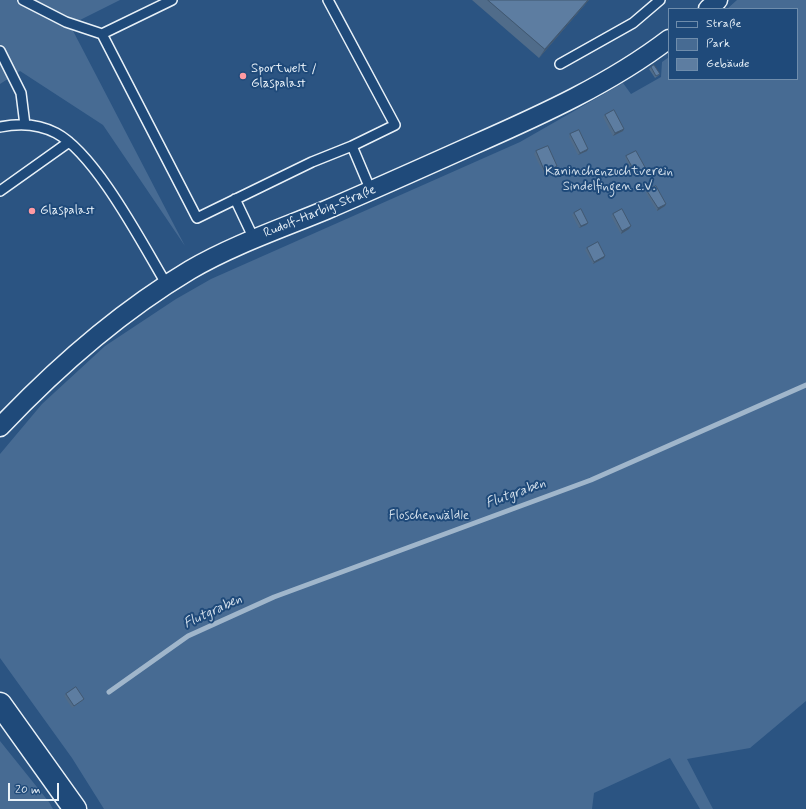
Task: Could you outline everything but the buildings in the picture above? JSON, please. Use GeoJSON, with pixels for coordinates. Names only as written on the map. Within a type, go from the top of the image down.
{"type":"FeatureCollection","features":[{"type":"Feature","properties":{"kind":"main road"},"geometry":{"type":"LineString","coordinates":[[0,704],[75,809]]}},
{"type":"Feature","properties":{"kind":"street"},"geometry":{"type":"LineString","coordinates":[[709,8],[718,0]]}},
{"type":"Feature","properties":{"kind":"street","name":"Rudolf-Harbig-Straße"},"geometry":{"type":"LineString","coordinates":[[0,427],[69,359],[101,332],[167,285],[206,262],[254,239],[371,191],[514,127],[593,88],[647,55],[668,40]]}},
{"type":"Feature","properties":{"kind":"lane"},"geometry":{"type":"LineString","coordinates":[[23,0],[66,22],[102,34],[197,218],[312,162],[352,146],[396,125],[328,0]]}},
{"type":"Feature","properties":{"kind":"lane"},"geometry":{"type":"LineString","coordinates":[[102,34],[172,0]]}},
{"type":"Feature","properties":{"kind":"lane"},"geometry":{"type":"LineString","coordinates":[[560,64],[633,23],[660,0]]}},
{"type":"Feature","properties":{"kind":"lane"},"geometry":{"type":"LineString","coordinates":[[0,50],[21,93],[25,125]]}},
{"type":"Feature","properties":{"kind":"lane"},"geometry":{"type":"LineString","coordinates":[[0,127],[25,125],[43,127],[69,142],[82,154],[97,173],[167,285]]}},
{"type":"Feature","properties":{"kind":"lane"},"geometry":{"type":"LineString","coordinates":[[0,191],[69,142]]}},
{"type":"Feature","properties":{"kind":"lane"},"geometry":{"type":"LineString","coordinates":[[352,146],[371,191]]}},
{"type":"Feature","properties":{"kind":"lane"},"geometry":{"type":"LineString","coordinates":[[235,199],[254,239]]}},
{"type":"Feature","properties":{"kind":"green space"},"geometry":{"type":"Polygon","coordinates":[[[0,0],[120,0],[70,25],[185,246],[103,125],[20,71],[0,84],[0,0]]]}},
{"type":"Feature","properties":{"kind":"green space","name":"Floschenwäldle"},"geometry":{"type":"Polygon","coordinates":[[[737,0],[806,0],[806,701],[750,748],[687,759],[713,809],[700,809],[670,758],[594,793],[592,809],[104,809],[72,758],[0,658],[0,454],[42,404],[105,346],[176,299],[211,279],[520,142],[623,83],[631,94],[661,77],[662,62],[668,58],[668,80],[798,80],[798,8],[728,8],[737,0]]]}},
{"type":"Feature","properties":{"kind":"green space"},"geometry":{"type":"Polygon","coordinates":[[[0,741],[49,802],[53,809],[0,809],[0,741]]]}},
{"type":"Feature","properties":{"kind":"waterway","name":"Flutgraben"},"geometry":{"type":"LineString","coordinates":[[109,692],[188,636],[274,597],[591,480],[806,385]]}},
{"type":"Feature","properties":{"kind":"place","name":"Sportwelt / Glaspalast"},"geometry":{"type":"Point","coordinates":[243,76]}},
{"type":"Feature","properties":{"kind":"place","name":"Glaspalast"},"geometry":{"type":"Point","coordinates":[32,211]}},
{"type":"Feature","properties":{"kind":"park label","name":"Kaninchenzuchtverein Sindelfingen e.V."},"geometry":{"type":"Point","coordinates":[609,180]}}]}
